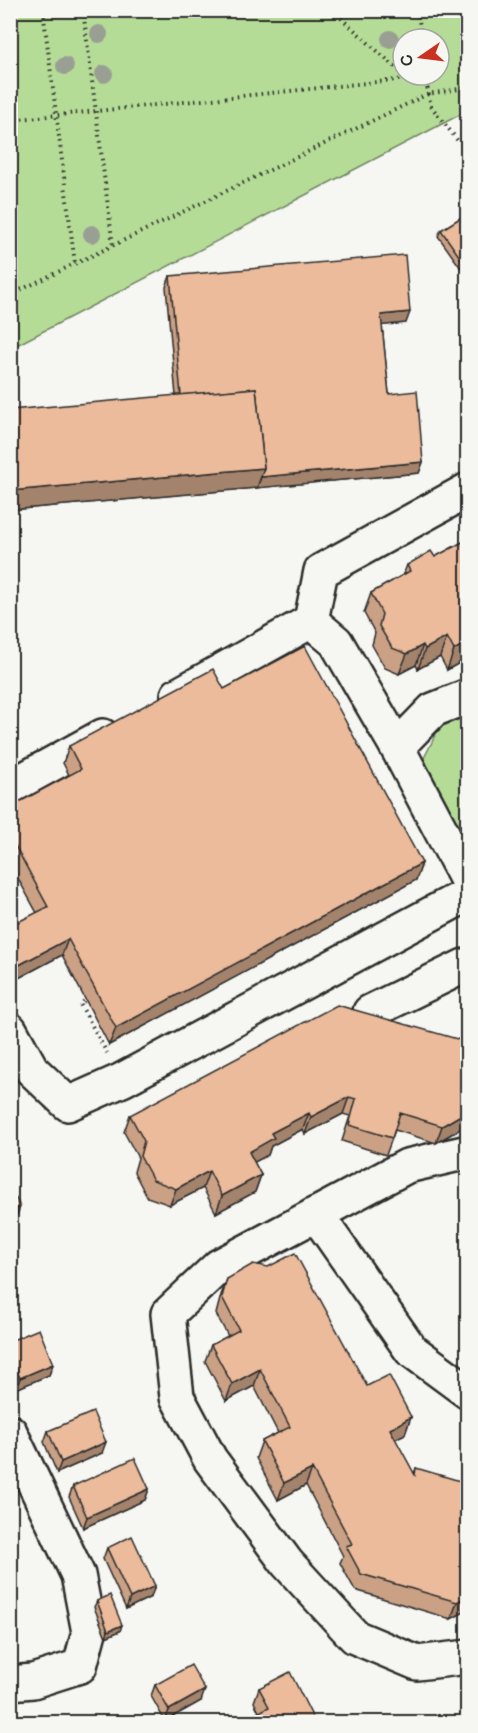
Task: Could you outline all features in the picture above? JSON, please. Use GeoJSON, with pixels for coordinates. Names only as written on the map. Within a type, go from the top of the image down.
{"type":"FeatureCollection","features":[{"type":"Feature","properties":{"kind":"lane"},"geometry":{"type":"LineString","coordinates":[[155,707],[311,621],[321,572],[468,490]]}},
{"type":"Feature","properties":{"kind":"lane"},"geometry":{"type":"LineString","coordinates":[[311,621],[336,642],[397,747],[468,882]]}},
{"type":"Feature","properties":{"kind":"lane"},"geometry":{"type":"LineString","coordinates":[[213,695],[247,671],[268,645]]}},
{"type":"Feature","properties":{"kind":"lane"},"geometry":{"type":"LineString","coordinates":[[397,747],[433,710],[468,696]]}},
{"type":"Feature","properties":{"kind":"lane"},"geometry":{"type":"LineString","coordinates":[[10,787],[124,724]]}},
{"type":"Feature","properties":{"kind":"lane"},"geometry":{"type":"LineString","coordinates":[[10,793],[37,789],[69,774]]}},
{"type":"Feature","properties":{"kind":"lane"},"geometry":{"type":"LineString","coordinates":[[10,1030],[32,1070],[68,1104],[122,1080],[468,894]]}},
{"type":"Feature","properties":{"kind":"lane"},"geometry":{"type":"LineString","coordinates":[[370,1012],[464,966],[468,967]]}},
{"type":"Feature","properties":{"kind":"lane"},"geometry":{"type":"LineString","coordinates":[[468,1152],[407,1166],[219,1266],[168,1314],[177,1397],[210,1459],[287,1563],[355,1637],[417,1663],[468,1657]]}},
{"type":"Feature","properties":{"kind":"lane"},"geometry":{"type":"LineString","coordinates":[[316,1214],[411,1350],[468,1392]]}},
{"type":"Feature","properties":{"kind":"lane"},"geometry":{"type":"LineString","coordinates":[[10,1432],[78,1575],[89,1632],[80,1666],[33,1681],[10,1683]]}},
{"type":"Feature","properties":{"kind":"path"},"geometry":{"type":"LineString","coordinates":[[42,10],[75,264]]}},
{"type":"Feature","properties":{"kind":"path"},"geometry":{"type":"LineString","coordinates":[[83,10],[113,246]]}},
{"type":"Feature","properties":{"kind":"path"},"geometry":{"type":"LineString","coordinates":[[332,10],[391,63]]}},
{"type":"Feature","properties":{"kind":"path"},"geometry":{"type":"LineString","coordinates":[[418,10],[420,27]]}},
{"type":"Feature","properties":{"kind":"path"},"geometry":{"type":"LineString","coordinates":[[10,120],[391,78]]}},
{"type":"Feature","properties":{"kind":"path"},"geometry":{"type":"LineString","coordinates":[[427,87],[431,106],[468,154]]}},
{"type":"Feature","properties":{"kind":"path"},"geometry":{"type":"LineString","coordinates":[[10,295],[428,94],[465,88]]}},
{"type":"Feature","properties":{"kind":"path"},"geometry":{"type":"LineString","coordinates":[[10,878],[27,869]]}},
{"type":"Feature","properties":{"kind":"path"},"geometry":{"type":"LineString","coordinates":[[97,994],[80,1004],[122,1080]]}},
{"type":"Feature","properties":{"kind":"green space"},"geometry":{"type":"Polygon","coordinates":[[[11,10],[462,11],[468,58],[467,111],[11,348],[11,10]]]}},
{"type":"Feature","properties":{"kind":"green space"},"geometry":{"type":"Polygon","coordinates":[[[467,711],[467,855],[422,762],[447,712],[467,711]]]}},
{"type":"Feature","properties":{"kind":"building"},"geometry":{"type":"Polygon","coordinates":[[[468,213],[468,269],[441,230],[468,213]]]}},
{"type":"Feature","properties":{"kind":"building"},"geometry":{"type":"Polygon","coordinates":[[[405,255],[410,312],[381,315],[389,394],[417,391],[423,462],[261,477],[264,468],[256,388],[181,395],[170,276],[405,255]]]}},
{"type":"Feature","properties":{"kind":"building"},"geometry":{"type":"Polygon","coordinates":[[[256,388],[264,468],[10,491],[10,410],[256,388]]]}},
{"type":"Feature","properties":{"kind":"building"},"geometry":{"type":"Polygon","coordinates":[[[468,539],[468,642],[454,650],[447,637],[425,649],[423,645],[407,654],[392,648],[379,626],[382,614],[371,593],[410,571],[407,565],[431,551],[435,557],[468,539]]]}},
{"type":"Feature","properties":{"kind":"building"},"geometry":{"type":"Polygon","coordinates":[[[305,646],[422,863],[116,1028],[68,939],[19,965],[10,950],[10,926],[48,907],[10,836],[10,807],[81,769],[69,746],[213,669],[224,689],[305,646]]]}},
{"type":"Feature","properties":{"kind":"building"},"geometry":{"type":"Polygon","coordinates":[[[10,894],[17,906],[10,910],[10,894]]]}},
{"type":"Feature","properties":{"kind":"building"},"geometry":{"type":"Polygon","coordinates":[[[337,1005],[468,1042],[468,1052],[461,1073],[468,1084],[466,1112],[442,1126],[400,1113],[392,1138],[349,1125],[356,1099],[349,1097],[311,1117],[309,1113],[271,1133],[274,1138],[249,1152],[261,1175],[222,1196],[209,1171],[176,1189],[153,1180],[140,1156],[144,1141],[130,1115],[337,1005]]]}},
{"type":"Feature","properties":{"kind":"building"},"geometry":{"type":"Polygon","coordinates":[[[10,1186],[20,1207],[10,1212],[10,1186]]]}},
{"type":"Feature","properties":{"kind":"building"},"geometry":{"type":"Polygon","coordinates":[[[295,1253],[367,1386],[389,1375],[411,1417],[390,1429],[415,1475],[416,1468],[467,1483],[465,1492],[468,1490],[468,1596],[457,1602],[361,1574],[346,1546],[352,1544],[312,1469],[284,1483],[262,1441],[290,1427],[260,1369],[232,1384],[211,1345],[239,1330],[222,1297],[227,1279],[253,1264],[268,1267],[295,1253]]]}},
{"type":"Feature","properties":{"kind":"building"},"geometry":{"type":"Polygon","coordinates":[[[39,1329],[53,1364],[20,1378],[10,1356],[10,1341],[39,1329]]]}},
{"type":"Feature","properties":{"kind":"building"},"geometry":{"type":"Polygon","coordinates":[[[93,1412],[106,1442],[61,1462],[48,1431],[93,1412]]]}},
{"type":"Feature","properties":{"kind":"building"},"geometry":{"type":"Polygon","coordinates":[[[135,1458],[149,1489],[87,1517],[73,1486],[135,1458]]]}},
{"type":"Feature","properties":{"kind":"building"},"geometry":{"type":"Polygon","coordinates":[[[132,1536],[155,1586],[130,1598],[107,1548],[132,1536]]]}},
{"type":"Feature","properties":{"kind":"building"},"geometry":{"type":"Polygon","coordinates":[[[110,1595],[122,1625],[108,1631],[97,1601],[110,1595]]]}},
{"type":"Feature","properties":{"kind":"building"},"geometry":{"type":"Polygon","coordinates":[[[191,1665],[205,1690],[169,1710],[155,1685],[191,1665]]]}},
{"type":"Feature","properties":{"kind":"building"},"geometry":{"type":"Polygon","coordinates":[[[290,1672],[315,1722],[248,1722],[246,1719],[269,1707],[259,1688],[290,1672]]]}}]}
